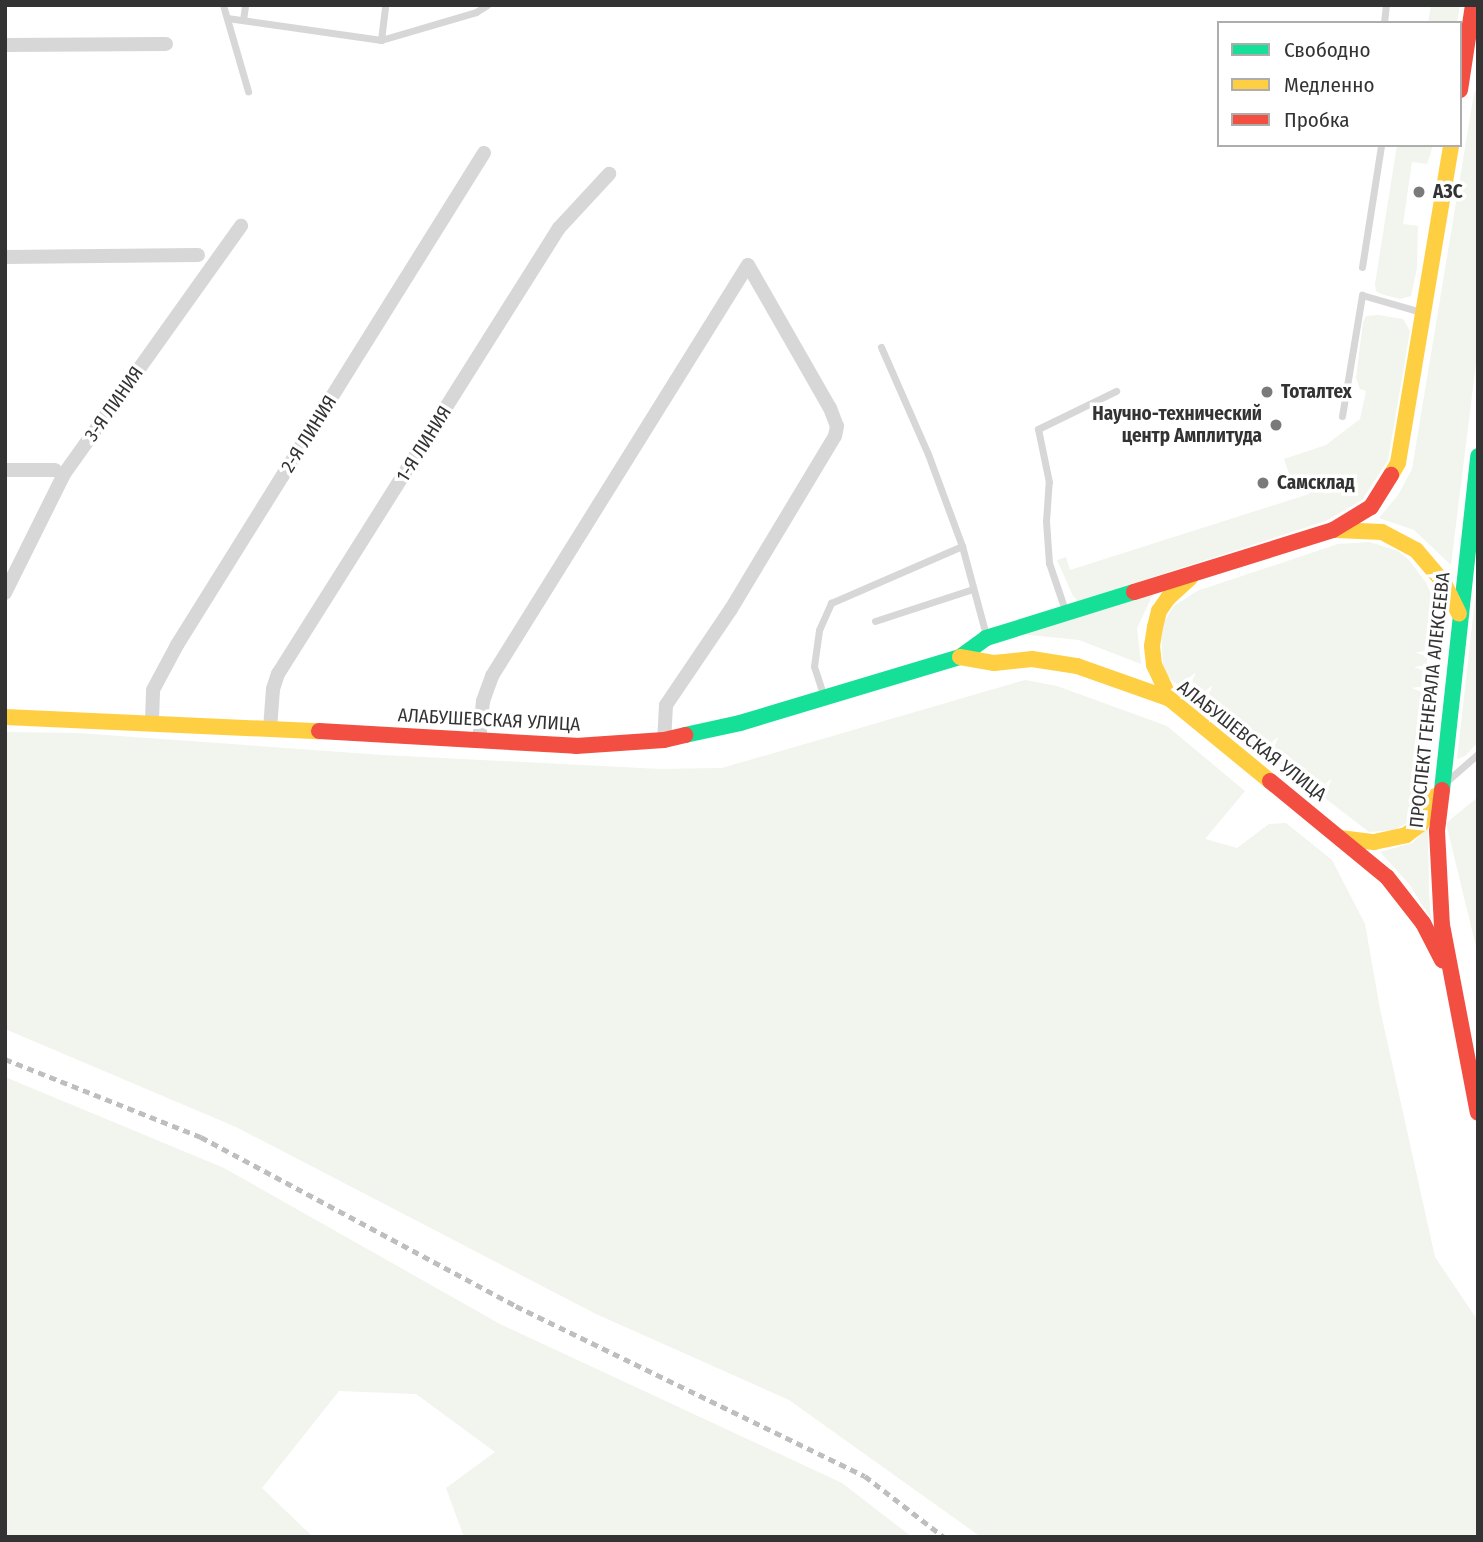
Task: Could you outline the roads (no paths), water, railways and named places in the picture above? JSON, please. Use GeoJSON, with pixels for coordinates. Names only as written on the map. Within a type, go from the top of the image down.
{"type":"FeatureCollection","features":[{"type":"Feature","properties":{"kind":"street"},"geometry":{"type":"LineString","coordinates":[[1462,78],[1473,5]]}},
{"type":"Feature","properties":{"kind":"street"},"geometry":{"type":"LineString","coordinates":[[5,45],[166,44]]}},
{"type":"Feature","properties":{"kind":"street"},"geometry":{"type":"LineString","coordinates":[[1462,89],[1478,77]]}},
{"type":"Feature","properties":{"kind":"street"},"geometry":{"type":"LineString","coordinates":[[1170,699],[1154,665],[1152,646],[1159,611],[1168,598],[1196,573],[1333,530],[1371,507],[1398,463],[1451,147]]}},
{"type":"Feature","properties":{"kind":"street","name":"2-Я ЛИНИЯ"},"geometry":{"type":"LineString","coordinates":[[152,722],[153,690],[177,645],[484,153]]}},
{"type":"Feature","properties":{"kind":"street","name":"1-Я ЛИНИЯ"},"geometry":{"type":"LineString","coordinates":[[270,729],[273,689],[278,674],[559,228],[609,174]]}},
{"type":"Feature","properties":{"kind":"street","name":"3-Я ЛИНИЯ"},"geometry":{"type":"LineString","coordinates":[[5,593],[64,474],[241,226]]}},
{"type":"Feature","properties":{"kind":"street"},"geometry":{"type":"LineString","coordinates":[[5,257],[198,256]]}},
{"type":"Feature","properties":{"kind":"street"},"geometry":{"type":"LineString","coordinates":[[479,741],[483,701],[492,676],[748,265],[830,408],[837,426],[835,436],[731,609],[666,705],[664,740]]}},
{"type":"Feature","properties":{"kind":"street","name":"ПРОСПЕКТ ГЕНЕРАЛА АЛЕКСЕЕВА"},"geometry":{"type":"LineString","coordinates":[[1478,456],[1475,508],[1459,614],[1440,787],[1438,881],[1449,974],[1478,1113]]}},
{"type":"Feature","properties":{"kind":"street"},"geometry":{"type":"LineString","coordinates":[[5,470],[55,470]]}},
{"type":"Feature","properties":{"kind":"street"},"geometry":{"type":"LineString","coordinates":[[1333,530],[1365,529],[1401,539],[1429,562],[1459,614]]}},
{"type":"Feature","properties":{"kind":"street","name":"АЛАБУШЕВСКАЯ УЛИЦА"},"geometry":{"type":"LineString","coordinates":[[5,717],[152,722],[576,746],[664,740],[824,699],[960,657],[986,638],[1065,611],[1196,573]]}},
{"type":"Feature","properties":{"kind":"street","name":"АЛАБУШЕВСКАЯ УЛИЦА"},"geometry":{"type":"LineString","coordinates":[[960,657],[994,663],[1032,659],[1077,666],[1170,699],[1401,891],[1423,923],[1449,974]]}},
{"type":"Feature","properties":{"kind":"street"},"geometry":{"type":"LineString","coordinates":[[1340,838],[1374,842],[1406,835],[1421,824],[1440,787]]}},
{"type":"Feature","properties":{"kind":"lane"},"geometry":{"type":"LineString","coordinates":[[223,5],[248,91]]}},
{"type":"Feature","properties":{"kind":"lane"},"geometry":{"type":"LineString","coordinates":[[243,20],[244,5]]}},
{"type":"Feature","properties":{"kind":"lane"},"geometry":{"type":"LineString","coordinates":[[382,40],[386,5]]}},
{"type":"Feature","properties":{"kind":"lane"},"geometry":{"type":"LineString","coordinates":[[227,18],[382,40],[476,12],[487,5]]}},
{"type":"Feature","properties":{"kind":"lane"},"geometry":{"type":"LineString","coordinates":[[1362,267],[1381,147]]}},
{"type":"Feature","properties":{"kind":"lane"},"geometry":{"type":"LineString","coordinates":[[1342,416],[1362,295],[1424,313]]}},
{"type":"Feature","properties":{"kind":"lane"},"geometry":{"type":"LineString","coordinates":[[881,347],[928,454],[962,546],[986,638]]}},
{"type":"Feature","properties":{"kind":"lane"},"geometry":{"type":"LineString","coordinates":[[1065,611],[1049,564],[1046,521],[1049,482],[1038,429],[1116,391]]}},
{"type":"Feature","properties":{"kind":"lane"},"geometry":{"type":"LineString","coordinates":[[824,699],[814,666],[819,630],[831,604],[962,546]]}},
{"type":"Feature","properties":{"kind":"lane"},"geometry":{"type":"LineString","coordinates":[[875,621],[973,589]]}},
{"type":"Feature","properties":{"kind":"lane"},"geometry":{"type":"LineString","coordinates":[[1440,787],[1478,754]]}},
{"type":"Feature","properties":{"kind":"railway"},"geometry":{"type":"LineString","coordinates":[[5,1059],[201,1137],[516,1306],[865,1476],[944,1537]]}},
{"type":"Feature","properties":{"kind":"place","name":"АЗС"},"geometry":{"type":"Point","coordinates":[1419,192]}},
{"type":"Feature","properties":{"kind":"place","name":"Тоталтех"},"geometry":{"type":"Point","coordinates":[1267,392]}},
{"type":"Feature","properties":{"kind":"place","name":"Научно-технический центр Амплитуда"},"geometry":{"type":"Point","coordinates":[1276,425]}},
{"type":"Feature","properties":{"kind":"place","name":"Самсклад"},"geometry":{"type":"Point","coordinates":[1263,483]}}]}
